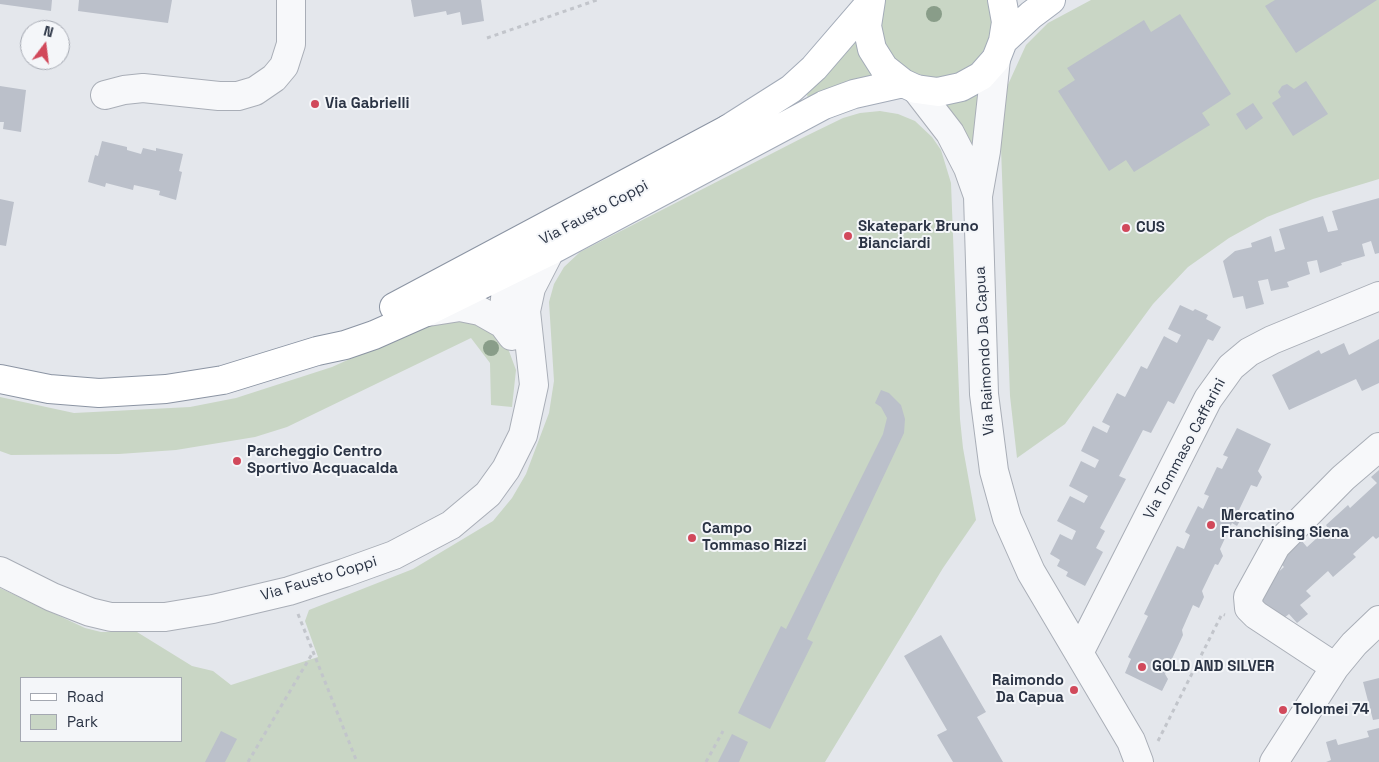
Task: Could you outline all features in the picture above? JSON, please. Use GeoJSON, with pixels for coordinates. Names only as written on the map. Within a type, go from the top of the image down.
{"type":"FeatureCollection","features":[{"type":"Feature","properties":{"kind":"main road"},"geometry":{"type":"LineString","coordinates":[[1000,50],[1006,22],[1002,0]]}},
{"type":"Feature","properties":{"kind":"main road"},"geometry":{"type":"LineString","coordinates":[[0,379],[23,385],[75,392],[99,393],[166,389],[222,380],[353,342],[426,312],[506,274],[824,105],[854,94],[909,86],[938,92],[961,87],[981,76],[1000,50],[1031,15],[1051,0]]}},
{"type":"Feature","properties":{"kind":"main road"},"geometry":{"type":"LineString","coordinates":[[871,1],[867,26],[872,49],[884,68],[909,86]]}},
{"type":"Feature","properties":{"kind":"main road"},"geometry":{"type":"LineString","coordinates":[[317,351],[365,320],[422,294],[728,129],[791,89],[814,68],[871,1]]}},
{"type":"Feature","properties":{"kind":"street"},"geometry":{"type":"LineString","coordinates":[[105,95],[143,88],[219,96],[238,96],[255,91],[274,78],[284,66],[291,44],[291,0]]}},
{"type":"Feature","properties":{"kind":"street","name":"Via Raimondo Da Capua"},"geometry":{"type":"LineString","coordinates":[[1000,50],[978,196],[984,394],[994,471],[1007,518],[1021,552],[1135,751],[1155,752]]}},
{"type":"Feature","properties":{"kind":"street","name":"Via Raimondo Da Capua"},"geometry":{"type":"LineString","coordinates":[[909,86],[950,133],[968,168],[978,196]]}},
{"type":"Feature","properties":{"kind":"street","name":"Via Fausto Coppi"},"geometry":{"type":"LineString","coordinates":[[503,324],[506,274],[512,260],[519,253],[706,153],[716,146],[728,129]]}},
{"type":"Feature","properties":{"kind":"street","name":"Via Fausto Coppi"},"geometry":{"type":"LineString","coordinates":[[0,571],[73,607],[111,617],[142,618],[186,614],[290,591],[394,555],[451,525],[488,494],[516,453],[524,435],[534,385],[530,365],[526,320],[527,303],[531,288],[550,251]]}},
{"type":"Feature","properties":{"kind":"street","name":"Via Tommaso Caffarini"},"geometry":{"type":"LineString","coordinates":[[1079,653],[1208,399],[1231,367],[1249,352],[1272,340],[1379,296]]}},
{"type":"Feature","properties":{"kind":"street","name":"Via Fausto Coppi"},"geometry":{"type":"LineString","coordinates":[[426,312],[450,308],[472,309],[491,316],[503,324],[530,365]]}},
{"type":"Feature","properties":{"kind":"street"},"geometry":{"type":"LineString","coordinates":[[1335,667],[1256,615],[1249,608],[1248,596],[1276,546],[1343,478],[1379,447]]}},
{"type":"Feature","properties":{"kind":"street"},"geometry":{"type":"LineString","coordinates":[[1274,762],[1335,667],[1354,644],[1379,620]]}},
{"type":"Feature","properties":{"kind":"path"},"geometry":{"type":"LineString","coordinates":[[487,38],[597,0]]}},
{"type":"Feature","properties":{"kind":"path"},"geometry":{"type":"LineString","coordinates":[[290,591],[312,653],[357,762]]}},
{"type":"Feature","properties":{"kind":"path"},"geometry":{"type":"LineString","coordinates":[[1155,752],[1222,614]]}},
{"type":"Feature","properties":{"kind":"path"},"geometry":{"type":"LineString","coordinates":[[248,762],[312,653]]}},
{"type":"Feature","properties":{"kind":"path"},"geometry":{"type":"LineString","coordinates":[[706,762],[723,731]]}},
{"type":"Feature","properties":{"kind":"green space"},"geometry":{"type":"Polygon","coordinates":[[[885,0],[987,0],[991,15],[991,30],[987,45],[968,68],[954,74],[939,78],[924,76],[910,71],[888,51],[882,36],[880,21],[885,0]]]}},
{"type":"Feature","properties":{"kind":"green space","name":"CUS"},"geometry":{"type":"Polygon","coordinates":[[[1091,0],[1379,0],[1379,179],[1313,199],[1267,217],[1229,238],[1188,267],[1153,304],[1065,424],[1017,458],[1010,396],[1000,120],[1006,89],[1026,45],[1048,23],[1091,0]]]}},
{"type":"Feature","properties":{"kind":"green space"},"geometry":{"type":"Polygon","coordinates":[[[858,33],[882,78],[808,99],[807,94],[858,33]]]}},
{"type":"Feature","properties":{"kind":"green space"},"geometry":{"type":"Polygon","coordinates":[[[980,89],[973,149],[933,101],[980,89]]]}},
{"type":"Feature","properties":{"kind":"green space"},"geometry":{"type":"Polygon","coordinates":[[[880,111],[898,114],[915,121],[932,137],[941,150],[951,183],[960,419],[963,448],[976,520],[943,568],[825,762],[0,762],[0,588],[85,628],[101,632],[137,632],[192,666],[213,671],[231,685],[318,657],[305,621],[309,610],[413,569],[493,521],[512,498],[526,474],[549,413],[554,381],[549,302],[554,284],[564,267],[580,252],[843,118],[860,113],[880,111]]]}},
{"type":"Feature","properties":{"kind":"green space"},"geometry":{"type":"Polygon","coordinates":[[[443,317],[471,318],[506,343],[516,370],[512,407],[491,405],[490,363],[471,338],[287,427],[255,437],[176,450],[119,454],[11,455],[0,451],[0,397],[74,413],[190,407],[236,398],[332,367],[443,317]]]}},
{"type":"Feature","properties":{"kind":"building"},"geometry":{"type":"Polygon","coordinates":[[[0,0],[52,0],[51,11],[0,4],[0,0]]]}},
{"type":"Feature","properties":{"kind":"building"},"geometry":{"type":"Polygon","coordinates":[[[79,0],[172,0],[168,23],[78,11],[79,0]]]}},
{"type":"Feature","properties":{"kind":"building"},"geometry":{"type":"Polygon","coordinates":[[[411,0],[481,0],[484,21],[462,25],[460,12],[447,15],[446,11],[414,17],[411,0]]]}},
{"type":"Feature","properties":{"kind":"building"},"geometry":{"type":"Polygon","coordinates":[[[1275,0],[1377,0],[1296,53],[1265,6],[1275,0]]]}},
{"type":"Feature","properties":{"kind":"building"},"geometry":{"type":"Polygon","coordinates":[[[1180,14],[1231,94],[1202,113],[1210,125],[1134,172],[1126,160],[1109,171],[1058,91],[1075,80],[1067,68],[1144,20],[1151,32],[1180,14]]]}},
{"type":"Feature","properties":{"kind":"building"},"geometry":{"type":"Polygon","coordinates":[[[1306,81],[1328,114],[1293,136],[1272,103],[1281,97],[1278,92],[1282,86],[1287,84],[1294,89],[1306,81]]]}},
{"type":"Feature","properties":{"kind":"building"},"geometry":{"type":"Polygon","coordinates":[[[0,86],[26,90],[21,132],[3,129],[4,122],[0,122],[0,86]]]}},
{"type":"Feature","properties":{"kind":"building"},"geometry":{"type":"Polygon","coordinates":[[[1253,103],[1263,118],[1246,130],[1236,114],[1253,103]]]}},
{"type":"Feature","properties":{"kind":"building"},"geometry":{"type":"Polygon","coordinates":[[[102,141],[127,147],[127,150],[141,154],[143,148],[156,151],[156,148],[183,154],[179,171],[182,172],[176,200],[159,195],[160,191],[134,185],[133,190],[106,183],[105,187],[88,182],[95,155],[98,156],[102,141]]]}},
{"type":"Feature","properties":{"kind":"building"},"geometry":{"type":"Polygon","coordinates":[[[1379,198],[1379,253],[1375,254],[1371,241],[1362,244],[1365,256],[1341,263],[1342,265],[1320,273],[1317,260],[1307,262],[1310,274],[1287,282],[1289,287],[1271,291],[1268,279],[1258,281],[1264,304],[1246,309],[1243,296],[1233,298],[1223,261],[1235,251],[1252,247],[1251,243],[1271,236],[1275,252],[1285,249],[1279,229],[1323,216],[1328,232],[1338,230],[1332,211],[1379,198]]]}},
{"type":"Feature","properties":{"kind":"building"},"geometry":{"type":"Polygon","coordinates":[[[0,199],[14,202],[6,246],[0,245],[0,199]]]}},
{"type":"Feature","properties":{"kind":"building"},"geometry":{"type":"Polygon","coordinates":[[[1180,305],[1208,315],[1206,319],[1221,327],[1213,341],[1208,339],[1174,404],[1168,401],[1151,433],[1143,430],[1119,476],[1126,479],[1100,528],[1105,531],[1096,548],[1103,552],[1085,586],[1066,576],[1068,572],[1057,566],[1060,560],[1050,554],[1060,534],[1072,540],[1076,531],[1057,521],[1070,496],[1084,503],[1088,496],[1069,486],[1081,461],[1095,468],[1099,460],[1081,451],[1093,426],[1107,433],[1110,426],[1102,422],[1117,393],[1125,397],[1141,366],[1147,369],[1164,336],[1177,343],[1181,335],[1168,329],[1180,305]]]}},
{"type":"Feature","properties":{"kind":"building"},"geometry":{"type":"Polygon","coordinates":[[[1379,339],[1379,383],[1362,391],[1356,379],[1289,410],[1272,375],[1319,350],[1321,354],[1344,343],[1349,355],[1379,339]]]}},
{"type":"Feature","properties":{"kind":"building"},"geometry":{"type":"Polygon","coordinates":[[[881,390],[889,393],[901,405],[905,419],[904,433],[807,639],[813,642],[770,729],[738,713],[781,626],[786,629],[883,434],[887,418],[881,407],[875,403],[881,390]]]}},
{"type":"Feature","properties":{"kind":"building"},"geometry":{"type":"Polygon","coordinates":[[[1237,428],[1271,444],[1258,471],[1262,477],[1257,487],[1251,485],[1239,510],[1242,517],[1237,526],[1232,523],[1220,549],[1223,556],[1218,565],[1215,564],[1202,591],[1204,597],[1199,608],[1193,605],[1182,630],[1183,635],[1165,674],[1168,679],[1162,691],[1125,673],[1131,659],[1128,657],[1148,616],[1144,614],[1177,546],[1184,549],[1190,535],[1185,532],[1198,506],[1203,509],[1209,496],[1204,494],[1217,467],[1222,469],[1228,457],[1223,455],[1237,428]]]}},
{"type":"Feature","properties":{"kind":"building"},"geometry":{"type":"Polygon","coordinates":[[[1379,470],[1379,537],[1376,539],[1373,536],[1353,554],[1356,557],[1333,577],[1328,571],[1306,591],[1311,596],[1300,605],[1308,614],[1297,623],[1289,614],[1278,623],[1254,594],[1284,567],[1278,561],[1301,540],[1307,547],[1328,528],[1326,525],[1348,505],[1350,508],[1377,483],[1371,477],[1379,470]]]}},
{"type":"Feature","properties":{"kind":"building"},"geometry":{"type":"Polygon","coordinates":[[[941,635],[986,712],[977,717],[1003,762],[953,762],[937,735],[947,730],[904,656],[941,635]]]}},
{"type":"Feature","properties":{"kind":"building"},"geometry":{"type":"Polygon","coordinates":[[[1379,678],[1379,719],[1373,720],[1363,682],[1379,678]]]}},
{"type":"Feature","properties":{"kind":"building"},"geometry":{"type":"Polygon","coordinates":[[[1379,728],[1379,762],[1326,762],[1331,760],[1326,742],[1336,739],[1338,745],[1369,737],[1367,731],[1379,728]]]}},
{"type":"Feature","properties":{"kind":"building"},"geometry":{"type":"Polygon","coordinates":[[[221,731],[237,739],[225,762],[205,762],[221,731]]]}},
{"type":"Feature","properties":{"kind":"building"},"geometry":{"type":"Polygon","coordinates":[[[732,734],[748,742],[739,762],[718,762],[732,734]]]}},
{"type":"Feature","properties":{"kind":"place","name":"Via Gabrielli"},"geometry":{"type":"Point","coordinates":[315,104]}},
{"type":"Feature","properties":{"kind":"place","name":"CUS"},"geometry":{"type":"Point","coordinates":[1126,228]}},
{"type":"Feature","properties":{"kind":"place","name":"Skatepark Bruno Bianciardi"},"geometry":{"type":"Point","coordinates":[848,236]}},
{"type":"Feature","properties":{"kind":"place","name":"Parcheggio Centro Sportivo Acquacalda"},"geometry":{"type":"Point","coordinates":[237,461]}},
{"type":"Feature","properties":{"kind":"place","name":"Mercatino Franchising Siena"},"geometry":{"type":"Point","coordinates":[1211,525]}},
{"type":"Feature","properties":{"kind":"place","name":"Campo Tommaso Rizzi"},"geometry":{"type":"Point","coordinates":[692,538]}},
{"type":"Feature","properties":{"kind":"place","name":"GOLD AND SILVER"},"geometry":{"type":"Point","coordinates":[1142,667]}},
{"type":"Feature","properties":{"kind":"place","name":"Raimondo Da Capua"},"geometry":{"type":"Point","coordinates":[1074,690]}},
{"type":"Feature","properties":{"kind":"place","name":"Tolomei 74"},"geometry":{"type":"Point","coordinates":[1283,710]}}]}
